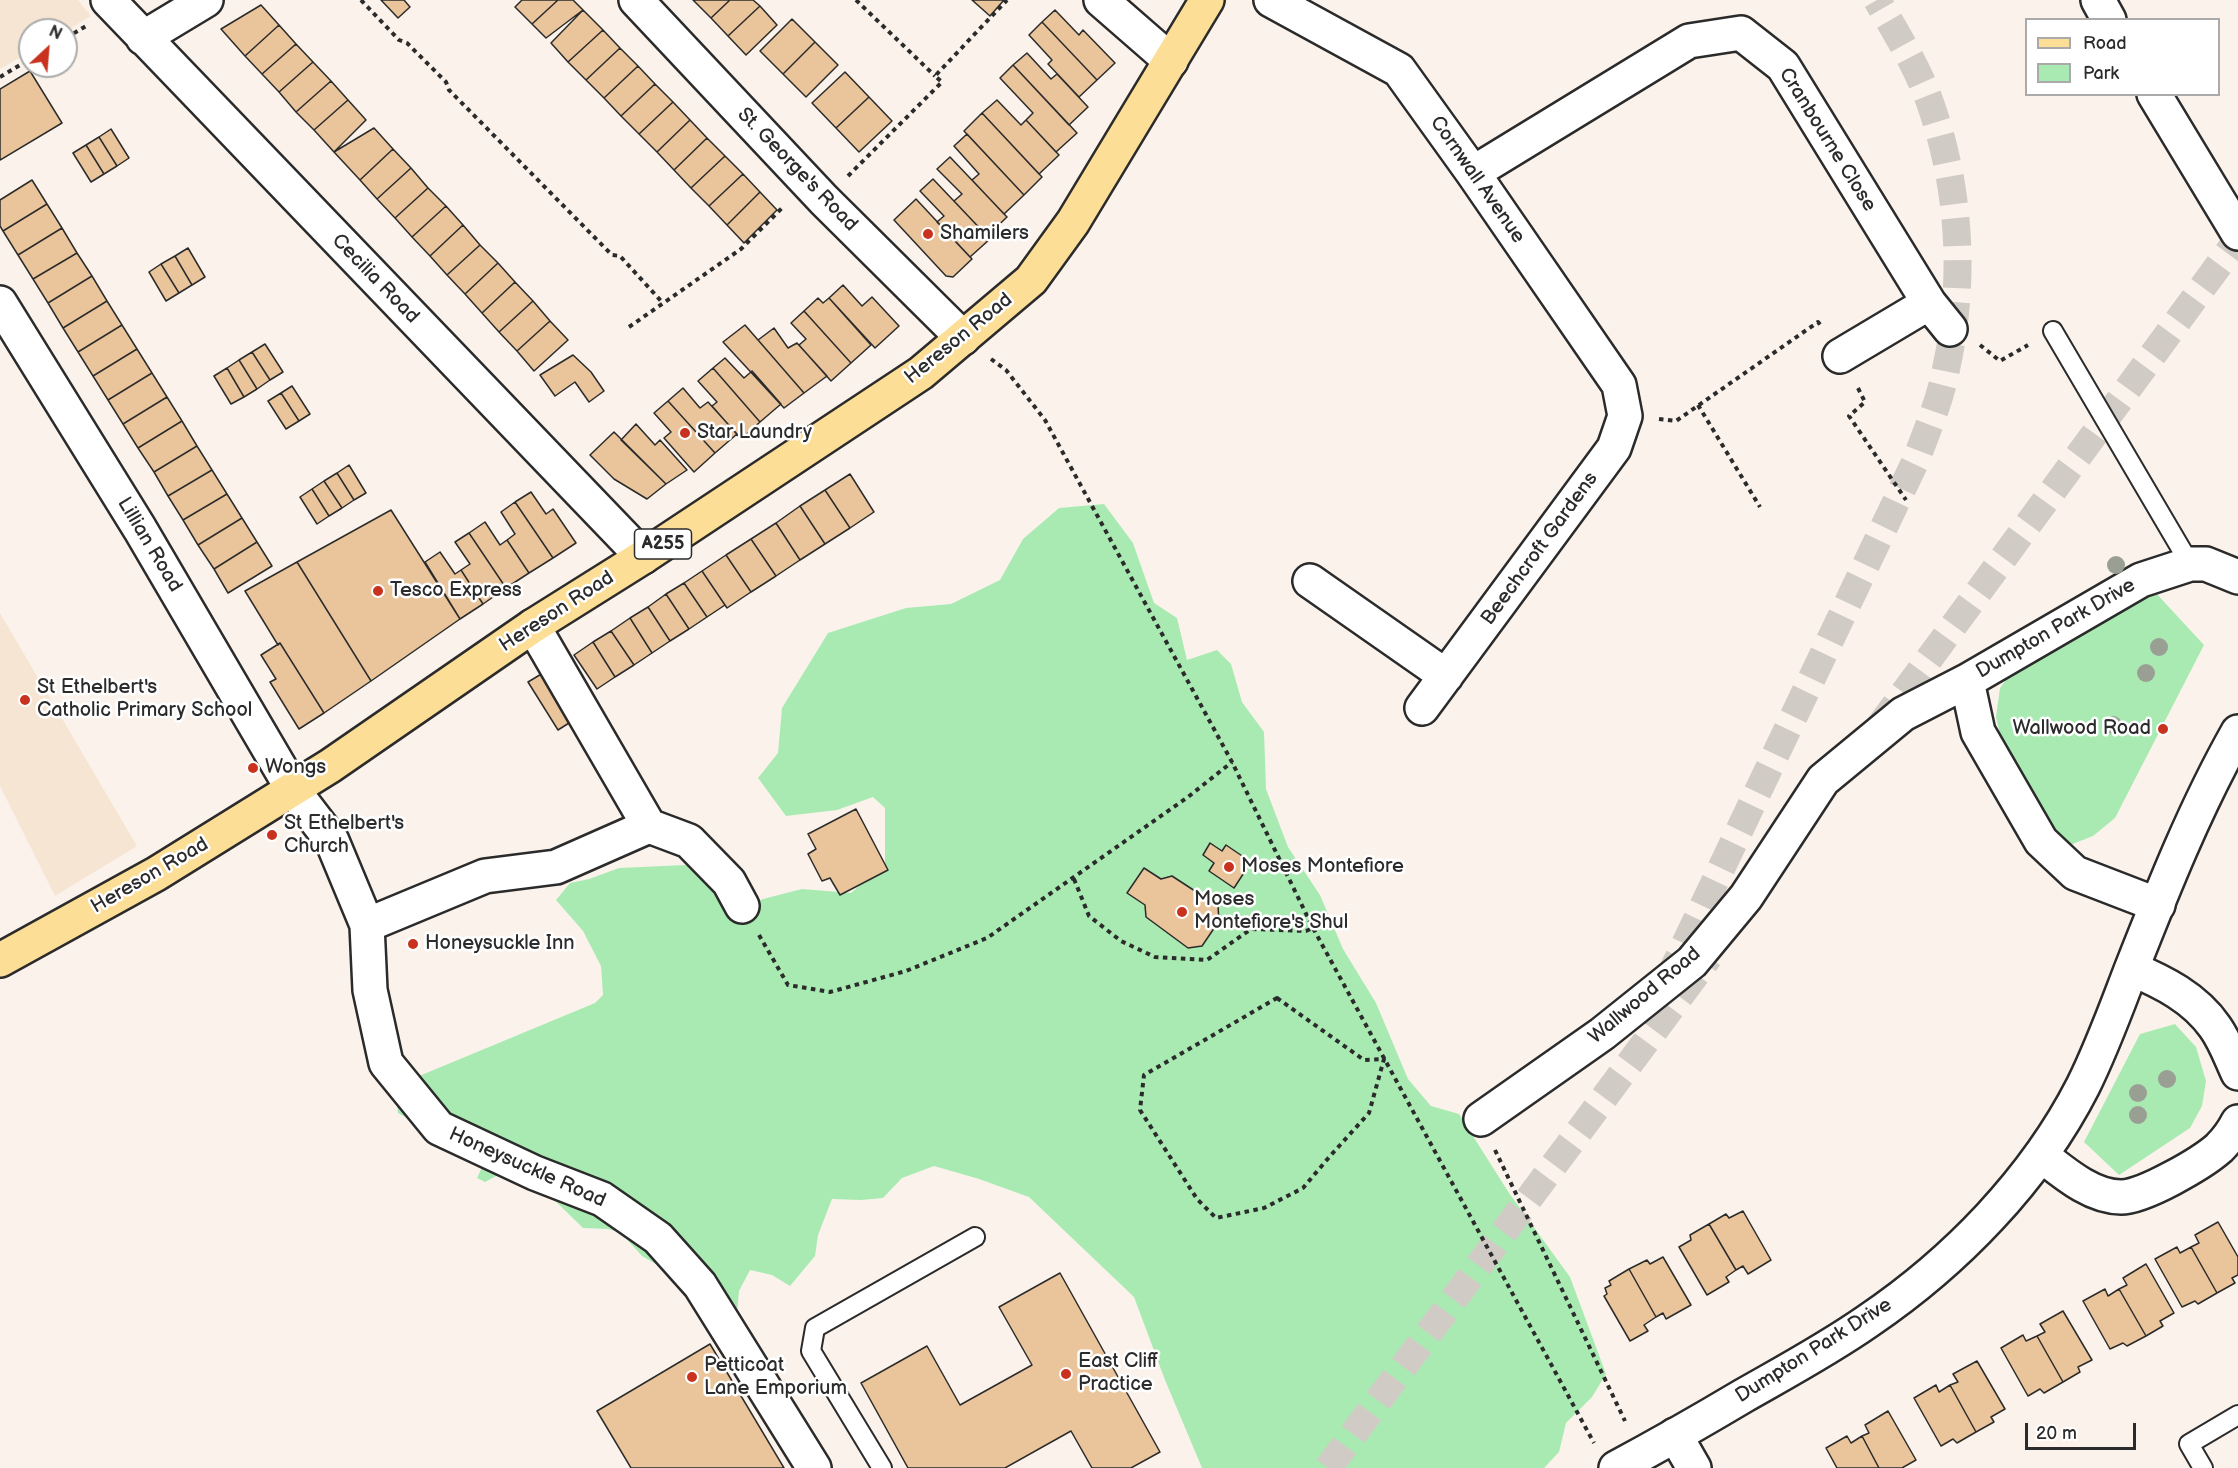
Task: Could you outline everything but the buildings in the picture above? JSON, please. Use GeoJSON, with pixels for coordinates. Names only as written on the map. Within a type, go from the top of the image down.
{"type":"FeatureCollection","features":[{"type":"Feature","properties":{"kind":"main road","name":"Hereson Road"},"geometry":{"type":"LineString","coordinates":[[0,960],[156,874],[293,790],[533,626],[643,557],[921,373],[1031,280],[1073,222],[1207,0]]}},
{"type":"Feature","properties":{"kind":"street"},"geometry":{"type":"LineString","coordinates":[[143,38],[206,0]]}},
{"type":"Feature","properties":{"kind":"street","name":"St. George's Road"},"geometry":{"type":"LineString","coordinates":[[636,0],[816,192],[963,338]]}},
{"type":"Feature","properties":{"kind":"street"},"geometry":{"type":"LineString","coordinates":[[1101,0],[1171,61]]}},
{"type":"Feature","properties":{"kind":"street","name":"Cornwall Avenue"},"geometry":{"type":"LineString","coordinates":[[1271,0],[1399,70],[1619,385],[1625,416]]}},
{"type":"Feature","properties":{"kind":"street"},"geometry":{"type":"LineString","coordinates":[[2098,0],[2108,18]]}},
{"type":"Feature","properties":{"kind":"street","name":"Cecilia Road"},"geometry":{"type":"LineString","coordinates":[[114,2],[143,38],[643,557]]}},
{"type":"Feature","properties":{"kind":"street","name":"Cranbourne Close"},"geometry":{"type":"LineString","coordinates":[[1473,173],[1689,40],[1741,33],[1783,66],[1929,303],[1950,330]]}},
{"type":"Feature","properties":{"kind":"street"},"geometry":{"type":"LineString","coordinates":[[2155,96],[2238,233]]}},
{"type":"Feature","properties":{"kind":"street","name":"Lillian Road"},"geometry":{"type":"LineString","coordinates":[[0,303],[140,528],[293,790]]}},
{"type":"Feature","properties":{"kind":"street"},"geometry":{"type":"LineString","coordinates":[[1840,356],[1929,303]]}},
{"type":"Feature","properties":{"kind":"street","name":"Beechcroft Gardens"},"geometry":{"type":"LineString","coordinates":[[1422,708],[1614,448],[1625,416]]}},
{"type":"Feature","properties":{"kind":"street","name":"Dumpton Park Drive"},"geometry":{"type":"LineString","coordinates":[[2158,905],[2075,873],[2041,841],[1978,732],[1966,681],[2141,580],[2190,564],[2206,564],[2238,577]]}},
{"type":"Feature","properties":{"kind":"street"},"geometry":{"type":"LineString","coordinates":[[1310,581],[1446,676]]}},
{"type":"Feature","properties":{"kind":"street"},"geometry":{"type":"LineString","coordinates":[[533,626],[649,826],[688,842],[729,882],[742,906]]}},
{"type":"Feature","properties":{"kind":"street","name":"Wallwood Road"},"geometry":{"type":"LineString","coordinates":[[1481,1119],[1602,1034],[1692,962],[1746,897],[1824,780],[1904,714],[1966,681]]}},
{"type":"Feature","properties":{"kind":"street","name":"Dumpton Park Drive"},"geometry":{"type":"LineString","coordinates":[[1618,1458],[1675,1435],[1816,1354],[1870,1320],[1923,1279],[1964,1242],[2007,1196],[2041,1155],[2082,1088],[2106,1036],[2195,814],[2238,732]]}},
{"type":"Feature","properties":{"kind":"street","name":"Honeysuckle Road"},"geometry":{"type":"LineString","coordinates":[[293,790],[332,841],[368,925],[370,990],[386,1063],[439,1128],[534,1173],[602,1199],[658,1238],[700,1286],[814,1468]]}},
{"type":"Feature","properties":{"kind":"street"},"geometry":{"type":"LineString","coordinates":[[368,925],[485,876],[556,867],[649,826]]}},
{"type":"Feature","properties":{"kind":"street"},"geometry":{"type":"LineString","coordinates":[[2132,969],[2163,982],[2203,1011],[2217,1029],[2238,1073]]}},
{"type":"Feature","properties":{"kind":"street"},"geometry":{"type":"LineString","coordinates":[[2041,1155],[2073,1179],[2090,1188],[2121,1197],[2141,1193],[2199,1162],[2218,1148],[2233,1132],[2238,1122]]}},
{"type":"Feature","properties":{"kind":"street"},"geometry":{"type":"LineString","coordinates":[[1675,1435],[1694,1468]]}},
{"type":"Feature","properties":{"kind":"lane"},"geometry":{"type":"LineString","coordinates":[[2053,331],[2190,564]]}},
{"type":"Feature","properties":{"kind":"lane"},"geometry":{"type":"LineString","coordinates":[[882,1468],[812,1351],[815,1329],[975,1237]]}},
{"type":"Feature","properties":{"kind":"lane"},"geometry":{"type":"LineString","coordinates":[[2203,1468],[2189,1444],[2238,1415]]}},
{"type":"Feature","properties":{"kind":"path"},"geometry":{"type":"LineString","coordinates":[[361,0],[446,82],[449,90],[612,255],[620,256],[662,302]]}},
{"type":"Feature","properties":{"kind":"path"},"geometry":{"type":"LineString","coordinates":[[628,327],[741,249],[816,192],[942,82],[856,0]]}},
{"type":"Feature","properties":{"kind":"path"},"geometry":{"type":"LineString","coordinates":[[935,76],[1007,0]]}},
{"type":"Feature","properties":{"kind":"path"},"geometry":{"type":"LineString","coordinates":[[0,77],[18,66]]}},
{"type":"Feature","properties":{"kind":"path"},"geometry":{"type":"LineString","coordinates":[[1625,416],[1676,421],[1818,322],[1865,402],[1850,416],[1906,500]]}},
{"type":"Feature","properties":{"kind":"path"},"geometry":{"type":"LineString","coordinates":[[1950,330],[1971,338],[2000,361],[2053,331]]}},
{"type":"Feature","properties":{"kind":"path"},"geometry":{"type":"LineString","coordinates":[[963,338],[1006,370],[1045,420],[1232,762],[1313,928],[1384,1059],[1618,1458]]}},
{"type":"Feature","properties":{"kind":"path"},"geometry":{"type":"LineString","coordinates":[[1698,405],[1760,507]]}},
{"type":"Feature","properties":{"kind":"path"},"geometry":{"type":"LineString","coordinates":[[742,906],[788,986],[830,993],[906,971],[987,938],[1188,798],[1232,762]]}},
{"type":"Feature","properties":{"kind":"path"},"geometry":{"type":"LineString","coordinates":[[1074,879],[1089,916],[1121,941],[1155,957],[1207,960],[1251,929],[1306,931],[1313,928]]}},
{"type":"Feature","properties":{"kind":"path"},"geometry":{"type":"LineString","coordinates":[[1277,998],[1364,1060],[1384,1059],[1369,1113],[1304,1188],[1264,1208],[1216,1218],[1197,1199],[1140,1110],[1144,1074],[1277,998]]}},
{"type":"Feature","properties":{"kind":"path"},"geometry":{"type":"LineString","coordinates":[[1481,1119],[1618,1458]]}},
{"type":"Feature","properties":{"kind":"shaded area"},"geometry":{"type":"Polygon","coordinates":[[[0,0],[78,0],[91,16],[78,24],[78,18],[18,18],[18,59],[0,69],[0,0]]]}},
{"type":"Feature","properties":{"kind":"shaded area","name":"St Ethelbert's Catholic Primary School"},"geometry":{"type":"Polygon","coordinates":[[[0,613],[137,846],[55,896],[0,786],[0,613]]]}},
{"type":"Feature","properties":{"kind":"green space"},"geometry":{"type":"Polygon","coordinates":[[[1104,504],[1133,543],[1154,603],[1177,618],[1187,660],[1217,650],[1231,664],[1242,702],[1264,732],[1266,789],[1288,847],[1320,895],[1343,949],[1376,1003],[1408,1079],[1431,1106],[1459,1114],[1509,1193],[1570,1277],[1606,1374],[1592,1397],[1566,1423],[1559,1452],[1544,1468],[1202,1468],[1165,1380],[1134,1297],[1029,1197],[934,1166],[902,1178],[883,1198],[832,1199],[818,1235],[815,1256],[790,1286],[772,1275],[750,1270],[739,1291],[736,1324],[710,1327],[673,1274],[642,1256],[621,1233],[608,1229],[583,1228],[547,1193],[513,1178],[496,1176],[485,1182],[477,1178],[484,1163],[398,1113],[395,1086],[595,1003],[603,995],[601,966],[583,931],[556,900],[570,883],[619,868],[685,865],[711,881],[726,916],[763,899],[802,889],[851,893],[885,863],[885,808],[873,797],[837,810],[786,816],[758,778],[778,753],[782,708],[828,633],[906,608],[951,604],[1000,580],[1023,539],[1059,508],[1104,504]],[[1210,843],[1203,855],[1214,863],[1209,871],[1234,888],[1251,862],[1226,845],[1222,851],[1210,843]],[[1144,868],[1128,893],[1145,905],[1146,917],[1188,948],[1202,946],[1219,921],[1217,906],[1172,876],[1161,879],[1144,868]]]}},
{"type":"Feature","properties":{"kind":"green space"},"geometry":{"type":"Polygon","coordinates":[[[2154,591],[2204,645],[2115,818],[2093,836],[2070,845],[2061,839],[2012,762],[2000,734],[1996,717],[2000,688],[2019,662],[2154,591]]]}},
{"type":"Feature","properties":{"kind":"green space"},"geometry":{"type":"Polygon","coordinates":[[[2175,1024],[2196,1047],[2206,1081],[2202,1106],[2190,1128],[2119,1175],[2084,1142],[2140,1034],[2175,1024]]]}},
{"type":"Feature","properties":{"kind":"tunnel"},"geometry":{"type":"LineString","coordinates":[[1667,982],[1916,460],[1937,404],[1946,369],[1956,301],[1958,266],[1953,198],[1947,164],[1939,130],[1923,84],[1877,0]]}},
{"type":"Feature","properties":{"kind":"tunnel"},"geometry":{"type":"LineString","coordinates":[[1879,727],[2238,239]]}},
{"type":"Feature","properties":{"kind":"tunnel"},"geometry":{"type":"LineString","coordinates":[[1328,1468],[1709,957]]}},
{"type":"Feature","properties":{"kind":"place","name":"Shamilers"},"geometry":{"type":"Point","coordinates":[928,234]}},
{"type":"Feature","properties":{"kind":"place","name":"Star Laundry"},"geometry":{"type":"Point","coordinates":[685,433]}},
{"type":"Feature","properties":{"kind":"place","name":"Tesco Express"},"geometry":{"type":"Point","coordinates":[378,591]}},
{"type":"Feature","properties":{"kind":"place","name":"St Ethelbert's Catholic Primary School"},"geometry":{"type":"Point","coordinates":[25,700]}},
{"type":"Feature","properties":{"kind":"place","name":"Wallwood Road"},"geometry":{"type":"Point","coordinates":[2163,729]}},
{"type":"Feature","properties":{"kind":"place","name":"Wongs"},"geometry":{"type":"Point","coordinates":[253,768]}},
{"type":"Feature","properties":{"kind":"place","name":"St Ethelbert's Church"},"geometry":{"type":"Point","coordinates":[272,835]}},
{"type":"Feature","properties":{"kind":"place","name":"Moses Montefiore"},"geometry":{"type":"Point","coordinates":[1229,867]}},
{"type":"Feature","properties":{"kind":"place","name":"Moses Montefiore's Shul"},"geometry":{"type":"Point","coordinates":[1182,912]}},
{"type":"Feature","properties":{"kind":"place","name":"Honeysuckle Inn"},"geometry":{"type":"Point","coordinates":[413,944]}},
{"type":"Feature","properties":{"kind":"place","name":"East Cliff Practice"},"geometry":{"type":"Point","coordinates":[1066,1374]}},
{"type":"Feature","properties":{"kind":"place","name":"Petticoat Lane Emporium"},"geometry":{"type":"Point","coordinates":[692,1377]}}]}
